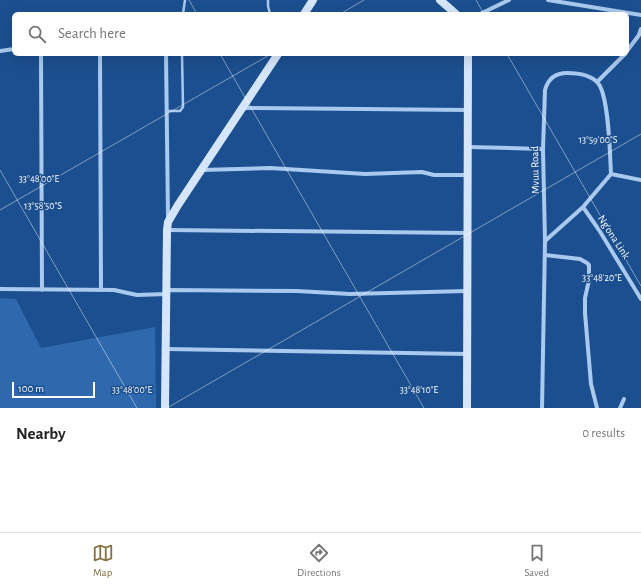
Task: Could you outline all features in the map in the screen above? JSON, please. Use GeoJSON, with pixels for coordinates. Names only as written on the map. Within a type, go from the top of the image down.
{"type":"FeatureCollection","features":[{"type":"Feature","properties":{"kind":"street"},"geometry":{"type":"LineString","coordinates":[[305,12],[313,0]]}},
{"type":"Feature","properties":{"kind":"street"},"geometry":{"type":"LineString","coordinates":[[440,0],[454,12]]}},
{"type":"Feature","properties":{"kind":"street"},"geometry":{"type":"LineString","coordinates":[[484,12],[509,0]]}},
{"type":"Feature","properties":{"kind":"street"},"geometry":{"type":"LineString","coordinates":[[548,0],[628,12]]}},
{"type":"Feature","properties":{"kind":"street"},"geometry":{"type":"LineString","coordinates":[[629,12],[641,14]]}},
{"type":"Feature","properties":{"kind":"street"},"geometry":{"type":"LineString","coordinates":[[629,48],[641,29]]}},
{"type":"Feature","properties":{"kind":"street"},"geometry":{"type":"LineString","coordinates":[[0,51],[12,50]]}},
{"type":"Feature","properties":{"kind":"street"},"geometry":{"type":"LineString","coordinates":[[41,56],[42,290]]}},
{"type":"Feature","properties":{"kind":"street"},"geometry":{"type":"LineString","coordinates":[[100,56],[101,289]]}},
{"type":"Feature","properties":{"kind":"street"},"geometry":{"type":"LineString","coordinates":[[165,408],[168,226],[166,56]]}},
{"type":"Feature","properties":{"kind":"street"},"geometry":{"type":"LineString","coordinates":[[168,226],[178,206],[277,56]]}},
{"type":"Feature","properties":{"kind":"street"},"geometry":{"type":"LineString","coordinates":[[467,408],[469,175],[468,56]]}},
{"type":"Feature","properties":{"kind":"street"},"geometry":{"type":"LineString","coordinates":[[545,240],[583,207],[611,174],[610,138],[606,106],[602,90],[597,82],[622,56]]}},
{"type":"Feature","properties":{"kind":"street","name":"Mvuu Road"},"geometry":{"type":"LineString","coordinates":[[542,408],[545,255],[543,149],[545,90],[550,79],[559,74],[570,73],[587,76],[597,82]]}},
{"type":"Feature","properties":{"kind":"street"},"geometry":{"type":"LineString","coordinates":[[242,108],[469,110]]}},
{"type":"Feature","properties":{"kind":"street"},"geometry":{"type":"LineString","coordinates":[[469,147],[543,149]]}},
{"type":"Feature","properties":{"kind":"street"},"geometry":{"type":"LineString","coordinates":[[202,170],[270,168],[365,174],[422,172],[434,175],[469,175]]}},
{"type":"Feature","properties":{"kind":"street"},"geometry":{"type":"LineString","coordinates":[[611,174],[641,180]]}},
{"type":"Feature","properties":{"kind":"street","name":"Ng'ona Link"},"geometry":{"type":"LineString","coordinates":[[583,207],[612,250],[641,299]]}},
{"type":"Feature","properties":{"kind":"street"},"geometry":{"type":"LineString","coordinates":[[168,226],[468,233]]}},
{"type":"Feature","properties":{"kind":"street"},"geometry":{"type":"LineString","coordinates":[[545,255],[580,259],[587,262],[589,265],[590,273],[585,298],[585,318],[591,384],[597,408]]}},
{"type":"Feature","properties":{"kind":"street"},"geometry":{"type":"LineString","coordinates":[[0,289],[101,289],[137,295],[167,292],[297,291],[350,294],[468,291]]}},
{"type":"Feature","properties":{"kind":"street"},"geometry":{"type":"LineString","coordinates":[[165,349],[467,354]]}},
{"type":"Feature","properties":{"kind":"street"},"geometry":{"type":"LineString","coordinates":[[620,408],[624,400]]}},
{"type":"Feature","properties":{"kind":"lane"},"geometry":{"type":"LineString","coordinates":[[183,12],[184,0]]}},
{"type":"Feature","properties":{"kind":"lane"},"geometry":{"type":"LineString","coordinates":[[268,0],[270,12]]}},
{"type":"Feature","properties":{"kind":"lane"},"geometry":{"type":"LineString","coordinates":[[166,111],[180,111],[183,107],[182,56]]}},
{"type":"Feature","properties":{"kind":"shaded area"},"geometry":{"type":"Polygon","coordinates":[[[0,298],[16,299],[41,348],[155,327],[156,408],[0,408],[0,298]]]}}]}
